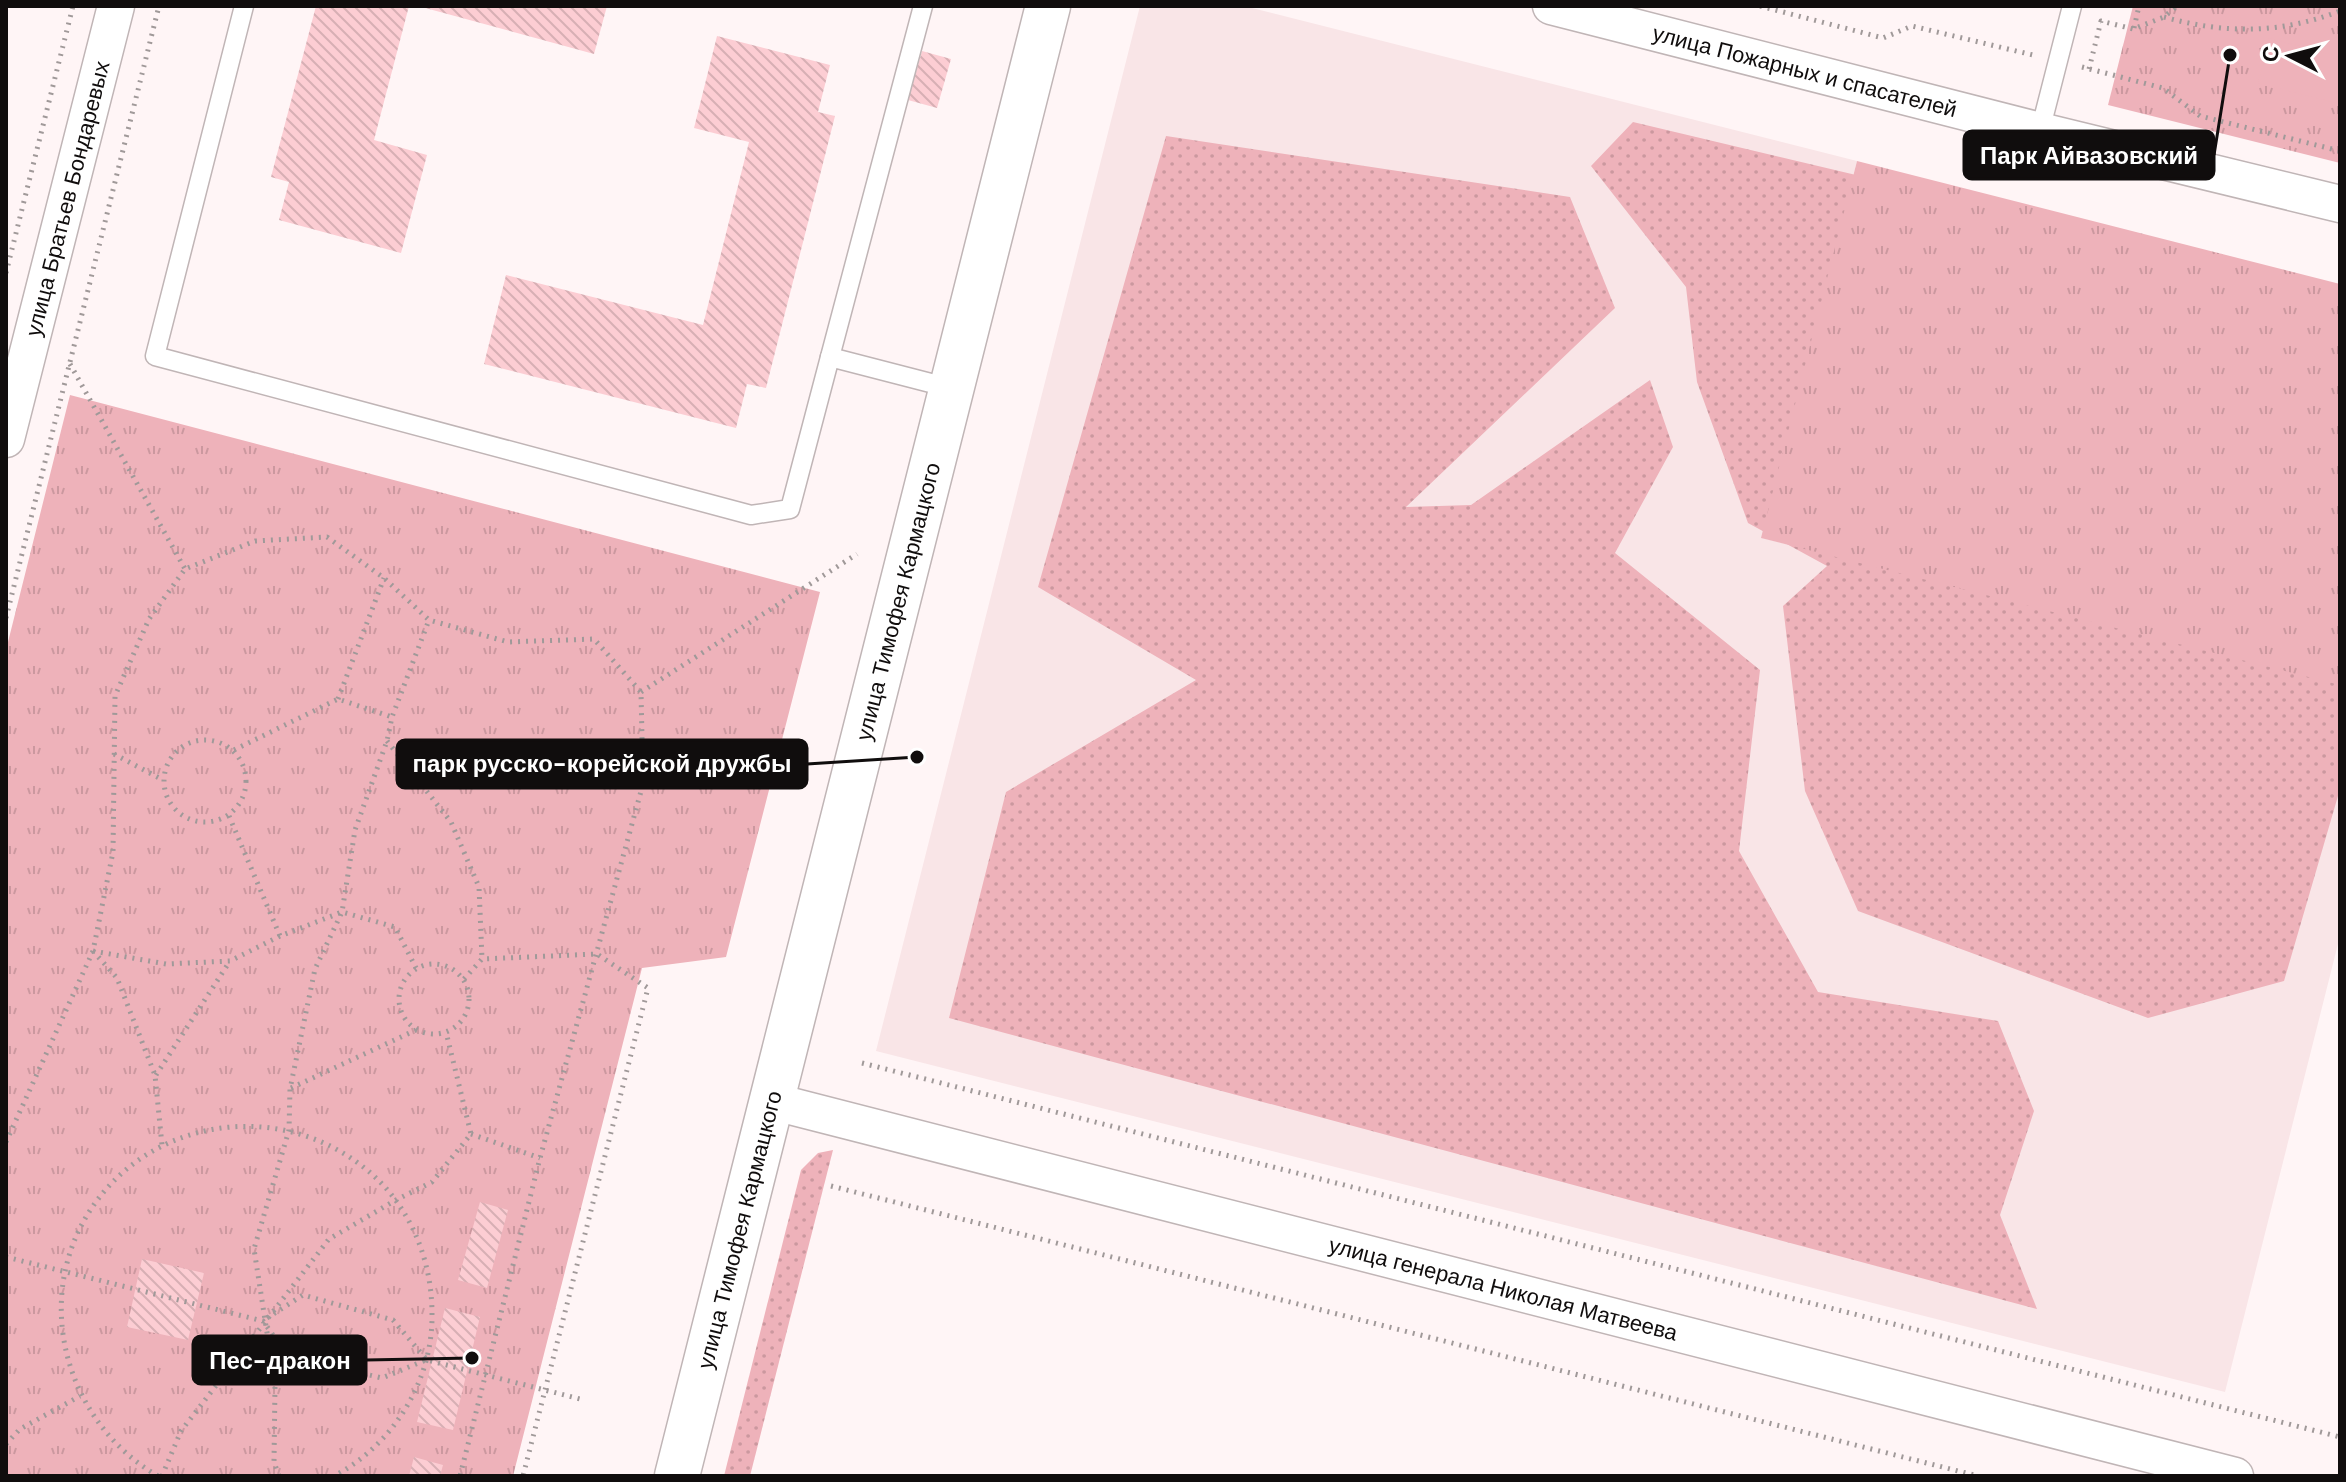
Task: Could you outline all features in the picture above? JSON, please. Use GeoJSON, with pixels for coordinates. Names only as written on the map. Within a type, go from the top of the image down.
{"type":"FeatureCollection","features":[{"type":"Feature","properties":{"kind":"street","name":"улица Братьев Бондаревых"},"geometry":{"type":"LineString","coordinates":[[6,439],[116,6]]}},
{"type":"Feature","properties":{"kind":"street","name":"улица Тимофея Кармацкого"},"geometry":{"type":"LineString","coordinates":[[677,1476],[1048,6]]}},
{"type":"Feature","properties":{"kind":"street","name":"улица Пожарных и спасателей"},"geometry":{"type":"LineString","coordinates":[[1551,6],[2340,204]]}},
{"type":"Feature","properties":{"kind":"street","name":"улица генерала Николая Матвеева"},"geometry":{"type":"LineString","coordinates":[[771,1101],[2235,1476]]}},
{"type":"Feature","properties":{"kind":"lane"},"geometry":{"type":"LineString","coordinates":[[244,6],[155,356],[751,515],[790,509],[923,6]]}},
{"type":"Feature","properties":{"kind":"lane"},"geometry":{"type":"LineString","coordinates":[[2040,131],[2072,6]]}},
{"type":"Feature","properties":{"kind":"lane"},"geometry":{"type":"LineString","coordinates":[[830,357],[950,388]]}},
{"type":"Feature","properties":{"kind":"path"},"geometry":{"type":"LineString","coordinates":[[6,273],[73,6]]}},
{"type":"Feature","properties":{"kind":"path"},"geometry":{"type":"LineString","coordinates":[[6,618],[159,6]]}},
{"type":"Feature","properties":{"kind":"path"},"geometry":{"type":"LineString","coordinates":[[2133,29],[2139,6]]}},
{"type":"Feature","properties":{"kind":"path"},"geometry":{"type":"LineString","coordinates":[[2089,69],[2101,21],[2133,29],[2164,17],[2177,6]]}},
{"type":"Feature","properties":{"kind":"path"},"geometry":{"type":"LineString","coordinates":[[2164,17],[2195,26],[2266,30],[2310,23],[2340,11]]}},
{"type":"Feature","properties":{"kind":"path"},"geometry":{"type":"LineString","coordinates":[[70,363],[185,569]]}},
{"type":"Feature","properties":{"kind":"path"},"geometry":{"type":"LineString","coordinates":[[6,1142],[93,951],[113,852],[115,696],[149,619],[185,569],[255,541],[327,537],[384,578],[429,620],[508,642],[594,639],[641,692],[643,784],[540,1158],[460,1476]]}},
{"type":"Feature","properties":{"kind":"path"},"geometry":{"type":"LineString","coordinates":[[641,692],[857,554]]}},
{"type":"Feature","properties":{"kind":"path"},"geometry":{"type":"LineString","coordinates":[[234,750],[338,699],[384,578]]}},
{"type":"Feature","properties":{"kind":"path"},"geometry":{"type":"LineString","coordinates":[[279,1476],[274,1462],[275,1384],[254,1249],[289,1130],[290,1089],[315,969],[342,912],[355,830],[387,741],[392,717],[429,620]]}},
{"type":"Feature","properties":{"kind":"path"},"geometry":{"type":"LineString","coordinates":[[338,699],[392,717]]}},
{"type":"Feature","properties":{"kind":"path"},"geometry":{"type":"LineString","coordinates":[[213,739],[234,750],[247,772],[245,796],[229,816],[208,824],[185,818],[169,803],[163,780],[170,757],[189,742],[213,739]]}},
{"type":"Feature","properties":{"kind":"path"},"geometry":{"type":"LineString","coordinates":[[387,741],[451,822],[479,887],[482,959],[464,979]]}},
{"type":"Feature","properties":{"kind":"path"},"geometry":{"type":"LineString","coordinates":[[114,754],[163,780]]}},
{"type":"Feature","properties":{"kind":"path"},"geometry":{"type":"LineString","coordinates":[[229,816],[280,936]]}},
{"type":"Feature","properties":{"kind":"path"},"geometry":{"type":"LineString","coordinates":[[93,951],[166,964],[230,961],[280,936],[342,912],[395,927],[416,968]]}},
{"type":"Feature","properties":{"kind":"path"},"geometry":{"type":"LineString","coordinates":[[93,951],[117,978],[155,1075],[162,1145]]}},
{"type":"Feature","properties":{"kind":"path"},"geometry":{"type":"LineString","coordinates":[[482,959],[597,954],[648,988],[523,1476]]}},
{"type":"Feature","properties":{"kind":"path"},"geometry":{"type":"LineString","coordinates":[[155,1075],[230,961]]}},
{"type":"Feature","properties":{"kind":"path"},"geometry":{"type":"LineString","coordinates":[[433,963],[451,967],[464,979],[470,1000],[463,1020],[446,1032],[431,1034],[416,1029],[404,1016],[399,999],[404,981],[416,968],[433,963]]}},
{"type":"Feature","properties":{"kind":"path"},"geometry":{"type":"LineString","coordinates":[[290,1089],[416,1029]]}},
{"type":"Feature","properties":{"kind":"path"},"geometry":{"type":"LineString","coordinates":[[446,1032],[471,1134]]}},
{"type":"Feature","properties":{"kind":"path"},"geometry":{"type":"LineString","coordinates":[[862,1063],[2340,1437]]}},
{"type":"Feature","properties":{"kind":"path"},"geometry":{"type":"LineString","coordinates":[[334,1476],[375,1447],[398,1421],[415,1392],[427,1360],[433,1326],[432,1293],[426,1260],[414,1228],[396,1200],[374,1175],[348,1155],[320,1140],[289,1130],[256,1125],[224,1126],[192,1133],[162,1145],[135,1162],[111,1184],[91,1209],[76,1237],[65,1272],[61,1300],[62,1333],[68,1365],[80,1396],[97,1423],[119,1447],[160,1476],[181,1431],[329,1239],[396,1200],[432,1182],[471,1134]]}},
{"type":"Feature","properties":{"kind":"path"},"geometry":{"type":"LineString","coordinates":[[471,1134],[540,1158]]}},
{"type":"Feature","properties":{"kind":"path"},"geometry":{"type":"LineString","coordinates":[[831,1186],[1978,1476]]}},
{"type":"Feature","properties":{"kind":"path"},"geometry":{"type":"LineString","coordinates":[[6,1257],[263,1321],[288,1356],[382,1378],[427,1360]]}},
{"type":"Feature","properties":{"kind":"path"},"geometry":{"type":"LineString","coordinates":[[263,1321],[303,1295],[393,1320],[427,1360],[580,1399]]}},
{"type":"Feature","properties":{"kind":"path"},"geometry":{"type":"LineString","coordinates":[[6,1444],[20,1429],[80,1396]]}},
{"type":"Feature","properties":{"kind":"shaded area"},"geometry":{"type":"Polygon","coordinates":[[[1140,6],[1244,6],[1857,161],[1762,538],[2340,685],[2340,936],[2225,1392],[876,1051],[1140,6]]]}},
{"type":"Feature","properties":{"kind":"green space"},"geometry":{"type":"Polygon","coordinates":[[[2133,6],[2340,6],[2340,163],[2108,105],[2133,6]]]}},
{"type":"Feature","properties":{"kind":"green space"},"geometry":{"type":"Polygon","coordinates":[[[2269,38],[2340,57],[2340,104],[2258,83],[2269,38]]]}},
{"type":"Feature","properties":{"kind":"green space"},"geometry":{"type":"Polygon","coordinates":[[[1633,122],[2340,290],[2340,789],[2284,981],[2148,1018],[1858,911],[1805,791],[1783,606],[1827,566],[1748,523],[1697,382],[1686,287],[1591,166],[1633,122]]]}},
{"type":"Feature","properties":{"kind":"green space"},"geometry":{"type":"Polygon","coordinates":[[[1166,136],[1570,197],[1615,308],[1406,507],[1471,505],[1650,380],[1673,447],[1615,553],[1760,670],[1739,851],[1818,992],[1998,1021],[2034,1111],[2000,1215],[2037,1309],[949,1018],[1006,792],[1196,680],[1038,587],[1166,136]]]}},
{"type":"Feature","properties":{"kind":"green space"},"geometry":{"type":"Polygon","coordinates":[[[1857,161],[2340,284],[2340,685],[1761,538],[1857,161]]]}},
{"type":"Feature","properties":{"kind":"green space"},"geometry":{"type":"Polygon","coordinates":[[[70,395],[820,592],[726,957],[642,968],[513,1476],[6,1476],[6,650],[70,395]]]}},
{"type":"Feature","properties":{"kind":"green space"},"geometry":{"type":"Polygon","coordinates":[[[833,1150],[750,1476],[724,1476],[801,1170],[818,1153],[833,1150]]]}},
{"type":"Feature","properties":{"kind":"building"},"geometry":{"type":"Polygon","coordinates":[[[316,6],[409,6],[374,140],[427,155],[401,253],[279,220],[289,182],[271,177],[316,6]]]}},
{"type":"Feature","properties":{"kind":"building"},"geometry":{"type":"Polygon","coordinates":[[[418,6],[607,6],[594,54],[418,6]]]}},
{"type":"Feature","properties":{"kind":"building"},"geometry":{"type":"Polygon","coordinates":[[[717,36],[830,65],[818,112],[835,116],[766,388],[747,384],[736,428],[484,364],[506,275],[703,325],[749,142],[694,128],[717,36]]]}},
{"type":"Feature","properties":{"kind":"building"},"geometry":{"type":"Polygon","coordinates":[[[922,51],[951,59],[937,108],[908,100],[922,51]]]}},
{"type":"Feature","properties":{"kind":"building"},"geometry":{"type":"Polygon","coordinates":[[[480,1202],[508,1210],[487,1288],[458,1280],[480,1202]]]}},
{"type":"Feature","properties":{"kind":"building"},"geometry":{"type":"Polygon","coordinates":[[[142,1259],[204,1273],[188,1340],[127,1327],[142,1259]]]}},
{"type":"Feature","properties":{"kind":"building"},"geometry":{"type":"Polygon","coordinates":[[[445,1308],[480,1317],[453,1430],[417,1422],[445,1308]]]}},
{"type":"Feature","properties":{"kind":"building"},"geometry":{"type":"Polygon","coordinates":[[[414,1457],[443,1465],[440,1476],[409,1476],[414,1457]]]}},
{"type":"Feature","properties":{"kind":"place","name":"Парк Айвазовский"},"geometry":{"type":"Point","coordinates":[2230,55]}},
{"type":"Feature","properties":{"kind":"place","name":"парк русско-корейской дружбы"},"geometry":{"type":"Point","coordinates":[917,757]}},
{"type":"Feature","properties":{"kind":"place","name":"Пес-дракон"},"geometry":{"type":"Point","coordinates":[472,1358]}}]}
